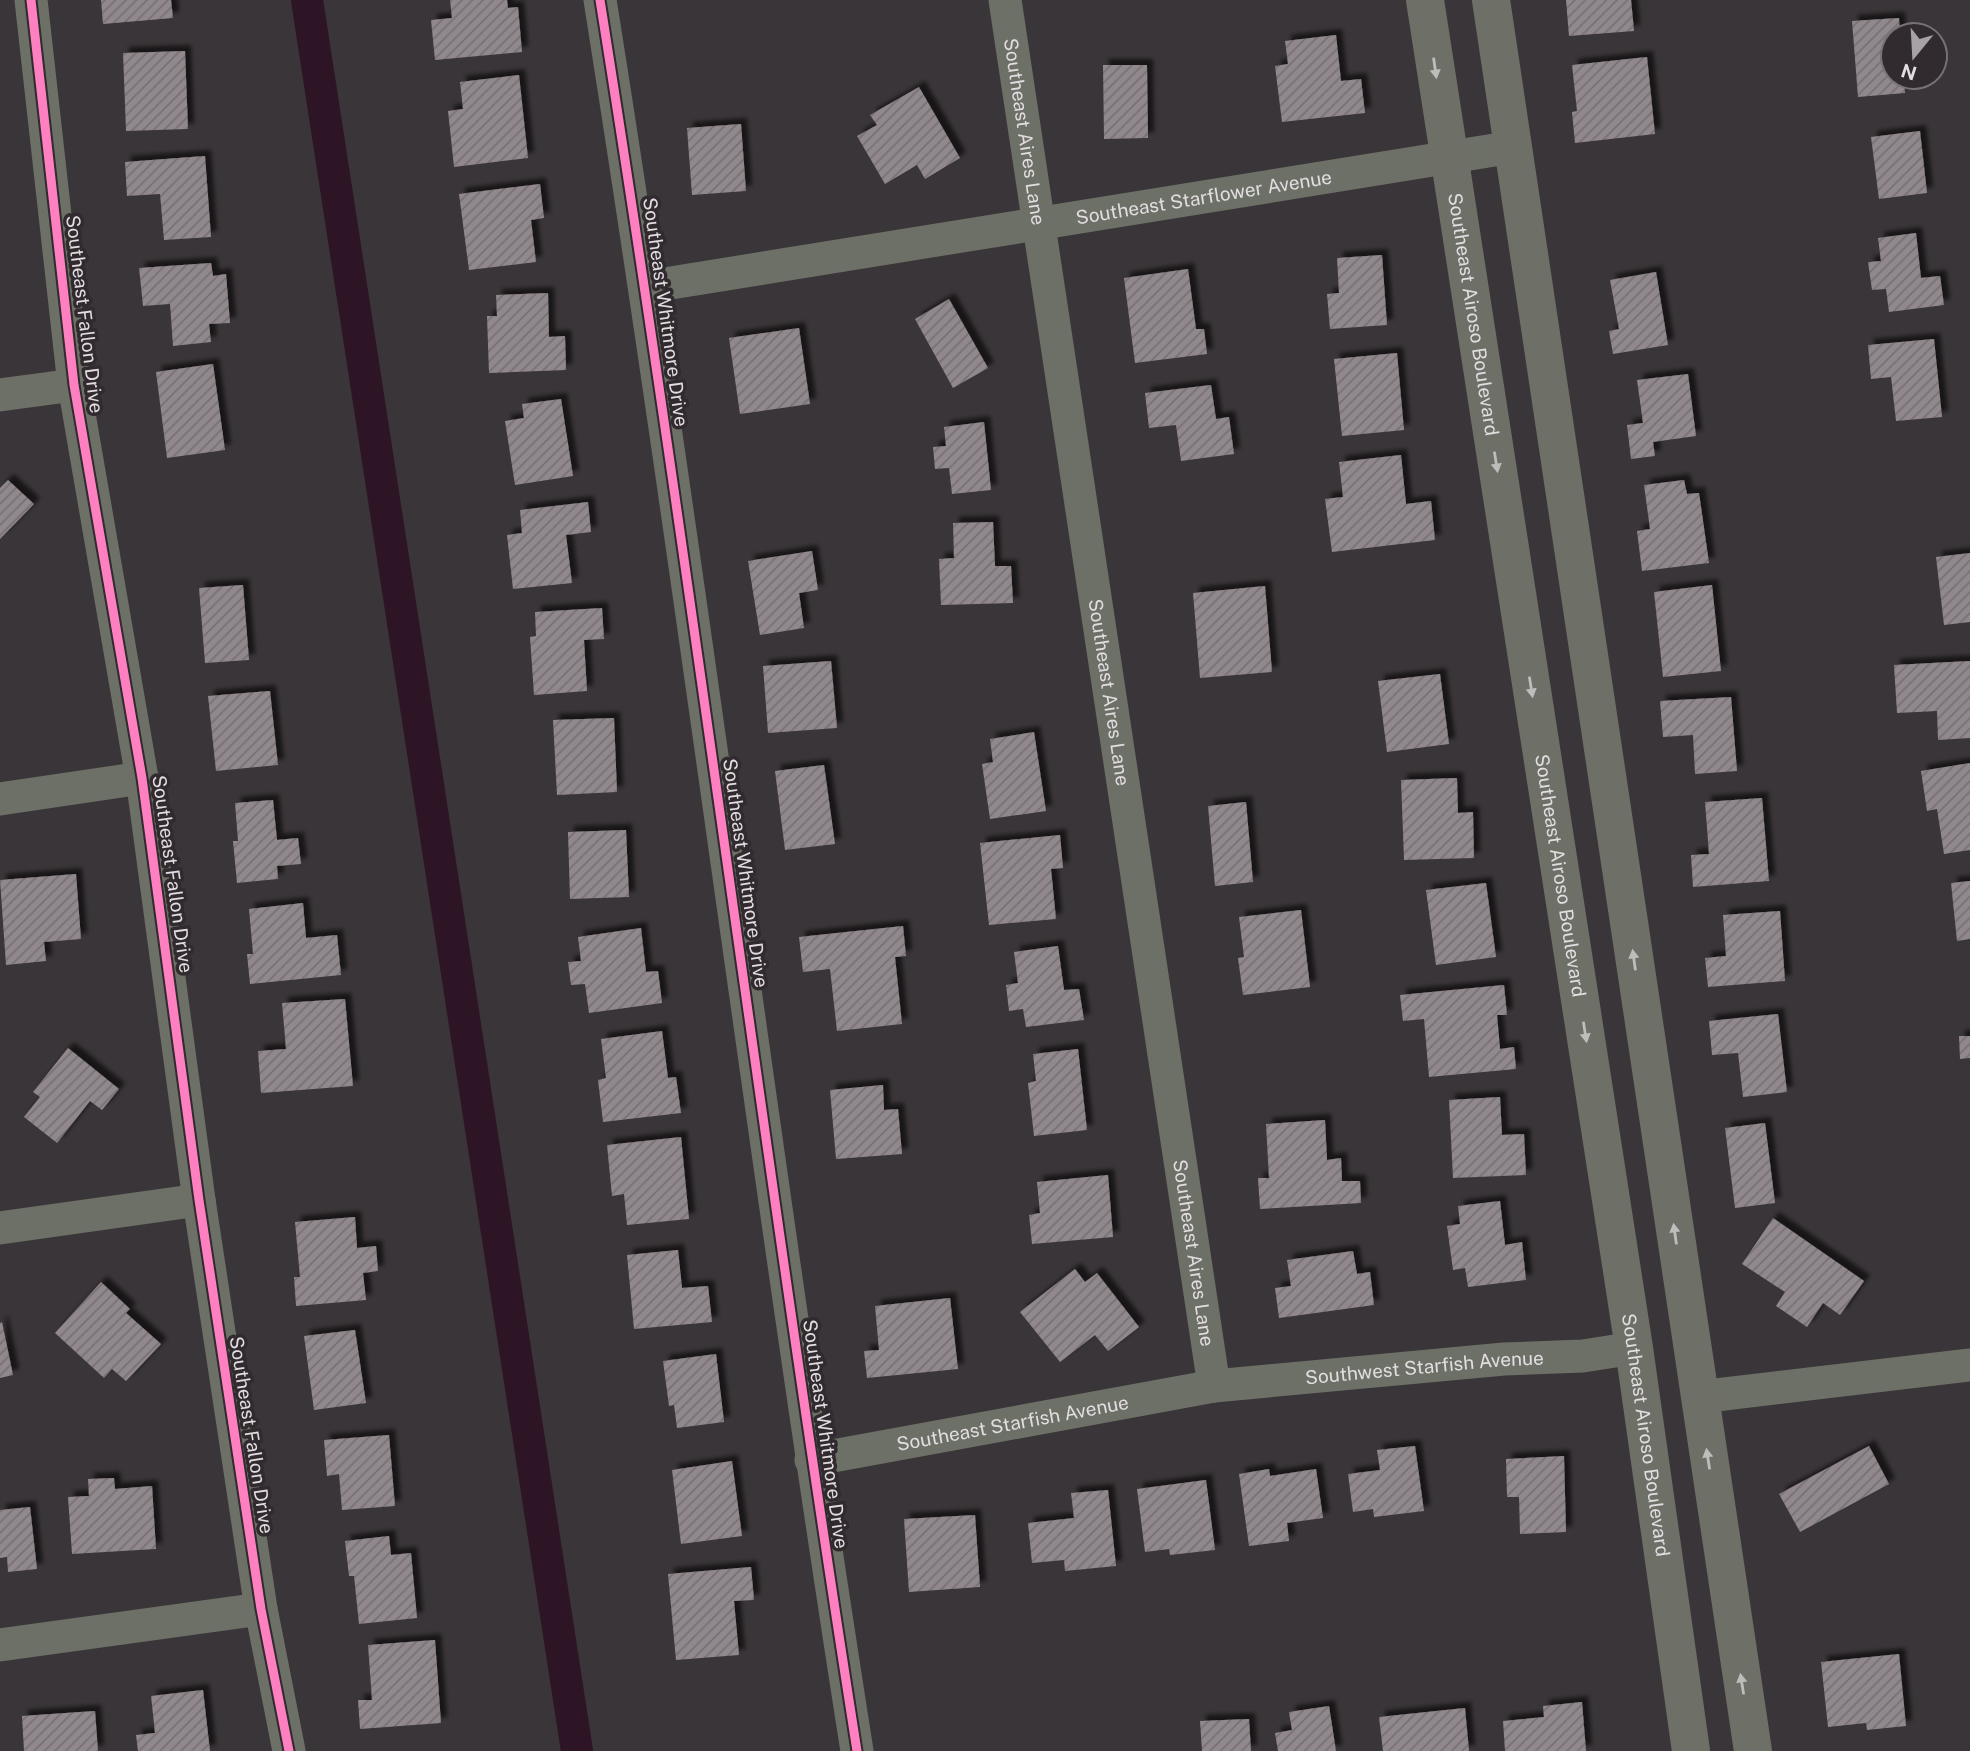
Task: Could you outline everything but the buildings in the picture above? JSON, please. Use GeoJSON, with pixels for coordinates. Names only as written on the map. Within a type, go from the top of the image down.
{"type":"FeatureCollection","features":[{"type":"Feature","properties":{"kind":"main road","name":"Southeast Airoso Boulevard"},"geometry":{"type":"LineString","coordinates":[[1425,0],[1634,1348],[1691,1751]]}},
{"type":"Feature","properties":{"kind":"main road"},"geometry":{"type":"LineString","coordinates":[[1491,0],[1752,1751]]}},
{"type":"Feature","properties":{"kind":"street","name":"Southeast Fallon Drive"},"geometry":{"type":"LineString","coordinates":[[30,0],[74,384],[142,778],[200,1200],[261,1609],[289,1751]]}},
{"type":"Feature","properties":{"kind":"street","name":"Southeast Whitmore Drive"},"geometry":{"type":"LineString","coordinates":[[600,0],[646,287],[811,1460],[857,1751]]}},
{"type":"Feature","properties":{"kind":"street","name":"Southeast Aires Lane"},"geometry":{"type":"LineString","coordinates":[[1005,0],[1214,1386]]}},
{"type":"Feature","properties":{"kind":"street","name":"Southeast Starflower Avenue"},"geometry":{"type":"LineString","coordinates":[[646,287],[1513,148]]}},
{"type":"Feature","properties":{"kind":"street"},"geometry":{"type":"LineString","coordinates":[[0,395],[74,384]]}},
{"type":"Feature","properties":{"kind":"street"},"geometry":{"type":"LineString","coordinates":[[0,799],[142,778]]}},
{"type":"Feature","properties":{"kind":"street"},"geometry":{"type":"LineString","coordinates":[[0,1228],[200,1200]]}},
{"type":"Feature","properties":{"kind":"street","name":"Southwest Starfish Avenue"},"geometry":{"type":"LineString","coordinates":[[1214,1386],[1504,1359],[1583,1356],[1634,1348]]}},
{"type":"Feature","properties":{"kind":"street"},"geometry":{"type":"LineString","coordinates":[[1699,1397],[1970,1365]]}},
{"type":"Feature","properties":{"kind":"street","name":"Southeast Starfish Avenue"},"geometry":{"type":"LineString","coordinates":[[811,1460],[1214,1386]]}},
{"type":"Feature","properties":{"kind":"street"},"geometry":{"type":"LineString","coordinates":[[0,1645],[261,1609]]}},
{"type":"Feature","properties":{"kind":"waterway"},"geometry":{"type":"LineString","coordinates":[[307,0],[577,1751]]}},
{"type":"Feature","properties":{"kind":"cycle path"},"geometry":{"type":"LineString","coordinates":[[31,0],[74,385],[142,778],[199,1200],[261,1609],[289,1751]]}},
{"type":"Feature","properties":{"kind":"cycle path"},"geometry":{"type":"LineString","coordinates":[[600,0],[857,1751]]}}]}
